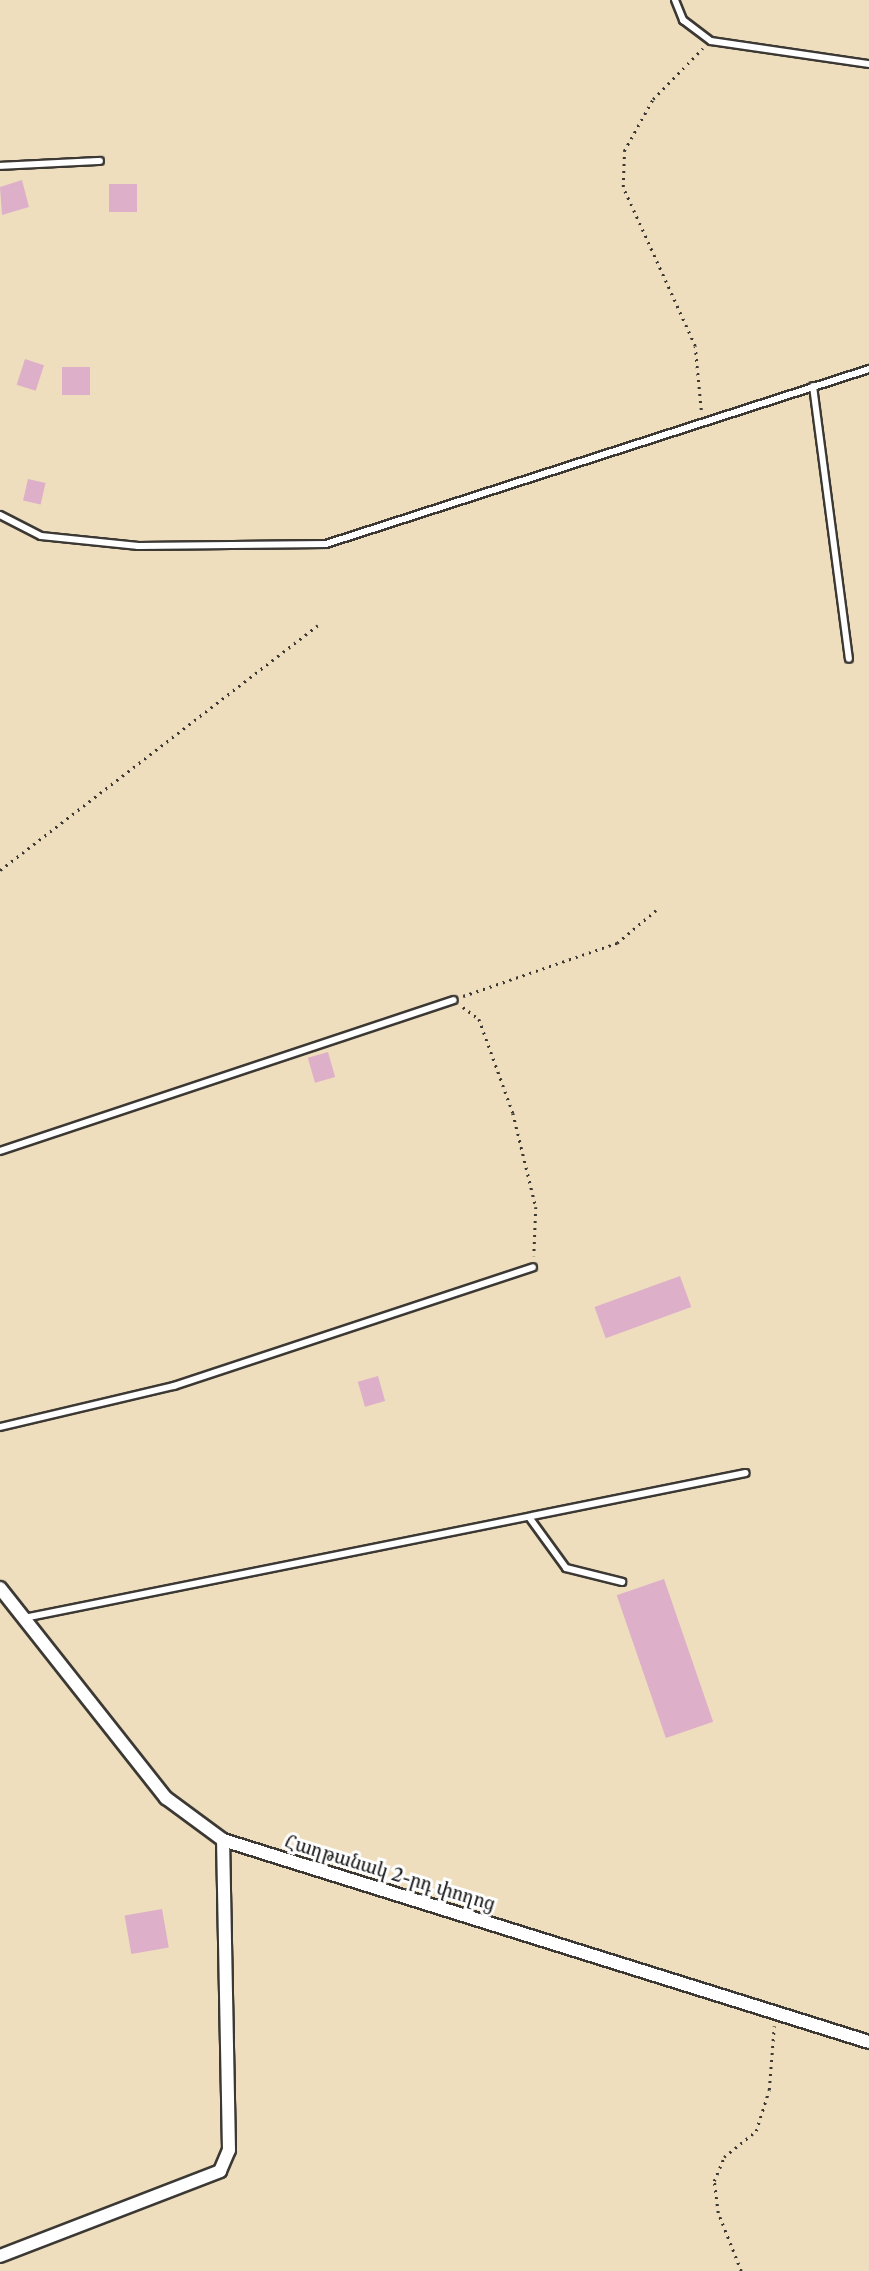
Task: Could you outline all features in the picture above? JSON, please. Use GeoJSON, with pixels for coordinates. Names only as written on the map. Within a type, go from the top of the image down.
{"type":"FeatureCollection","features":[{"type":"Feature","properties":{"kind":"street","name":"Հաղթանակ 2-րդ փողոց"},"geometry":{"type":"LineString","coordinates":[[0,1588],[166,1798],[223,1840],[869,2042]]}},
{"type":"Feature","properties":{"kind":"street"},"geometry":{"type":"LineString","coordinates":[[0,2256],[220,2171],[229,2150],[223,1840]]}},
{"type":"Feature","properties":{"kind":"lane"},"geometry":{"type":"LineString","coordinates":[[675,0],[683,20],[710,41],[869,64]]}},
{"type":"Feature","properties":{"kind":"lane"},"geometry":{"type":"LineString","coordinates":[[0,166],[100,161]]}},
{"type":"Feature","properties":{"kind":"lane"},"geometry":{"type":"LineString","coordinates":[[0,515],[41,536],[138,546],[326,544],[869,369]]}},
{"type":"Feature","properties":{"kind":"lane"},"geometry":{"type":"LineString","coordinates":[[813,386],[833,502],[849,659]]}},
{"type":"Feature","properties":{"kind":"lane"},"geometry":{"type":"LineString","coordinates":[[0,1151],[454,1000]]}},
{"type":"Feature","properties":{"kind":"lane"},"geometry":{"type":"LineString","coordinates":[[0,1427],[174,1385],[533,1267]]}},
{"type":"Feature","properties":{"kind":"lane"},"geometry":{"type":"LineString","coordinates":[[24,1618],[746,1473]]}},
{"type":"Feature","properties":{"kind":"lane"},"geometry":{"type":"LineString","coordinates":[[529,1517],[566,1567],[622,1582]]}},
{"type":"Feature","properties":{"kind":"path"},"geometry":{"type":"LineString","coordinates":[[699,425],[703,397],[695,346],[623,187],[624,151],[653,99],[710,41]]}},
{"type":"Feature","properties":{"kind":"path"},"geometry":{"type":"LineString","coordinates":[[0,870],[318,625]]}},
{"type":"Feature","properties":{"kind":"path"},"geometry":{"type":"LineString","coordinates":[[454,1000],[617,943],[656,910]]}},
{"type":"Feature","properties":{"kind":"path"},"geometry":{"type":"LineString","coordinates":[[454,1000],[479,1019],[513,1113],[536,1207],[533,1267]]}},
{"type":"Feature","properties":{"kind":"path"},"geometry":{"type":"LineString","coordinates":[[741,2271],[718,2213],[713,2181],[724,2157],[756,2131],[769,2090],[775,2014]]}},
{"type":"Feature","properties":{"kind":"building"},"geometry":{"type":"Polygon","coordinates":[[[22,180],[29,207],[2,215],[0,187],[22,180]]]}},
{"type":"Feature","properties":{"kind":"building"},"geometry":{"type":"Polygon","coordinates":[[[109,184],[137,184],[137,212],[109,212],[109,184]]]}},
{"type":"Feature","properties":{"kind":"building"},"geometry":{"type":"Polygon","coordinates":[[[25,359],[44,365],[36,391],[17,385],[25,359]]]}},
{"type":"Feature","properties":{"kind":"building"},"geometry":{"type":"Polygon","coordinates":[[[62,367],[90,367],[90,395],[62,395],[62,367]]]}},
{"type":"Feature","properties":{"kind":"building"},"geometry":{"type":"Polygon","coordinates":[[[28,479],[46,483],[41,504],[23,500],[28,479]]]}},
{"type":"Feature","properties":{"kind":"building"},"geometry":{"type":"Polygon","coordinates":[[[328,1052],[335,1077],[315,1083],[308,1058],[328,1052]]]}},
{"type":"Feature","properties":{"kind":"building"},"geometry":{"type":"Polygon","coordinates":[[[680,1276],[691,1307],[606,1338],[594,1307],[680,1276]]]}},
{"type":"Feature","properties":{"kind":"building"},"geometry":{"type":"Polygon","coordinates":[[[378,1376],[385,1401],[365,1407],[358,1382],[378,1376]]]}},
{"type":"Feature","properties":{"kind":"building"},"geometry":{"type":"Polygon","coordinates":[[[664,1579],[713,1722],[666,1738],[617,1595],[664,1579]]]}},
{"type":"Feature","properties":{"kind":"building"},"geometry":{"type":"Polygon","coordinates":[[[162,1909],[169,1947],[131,1954],[125,1916],[162,1909]]]}}]}
